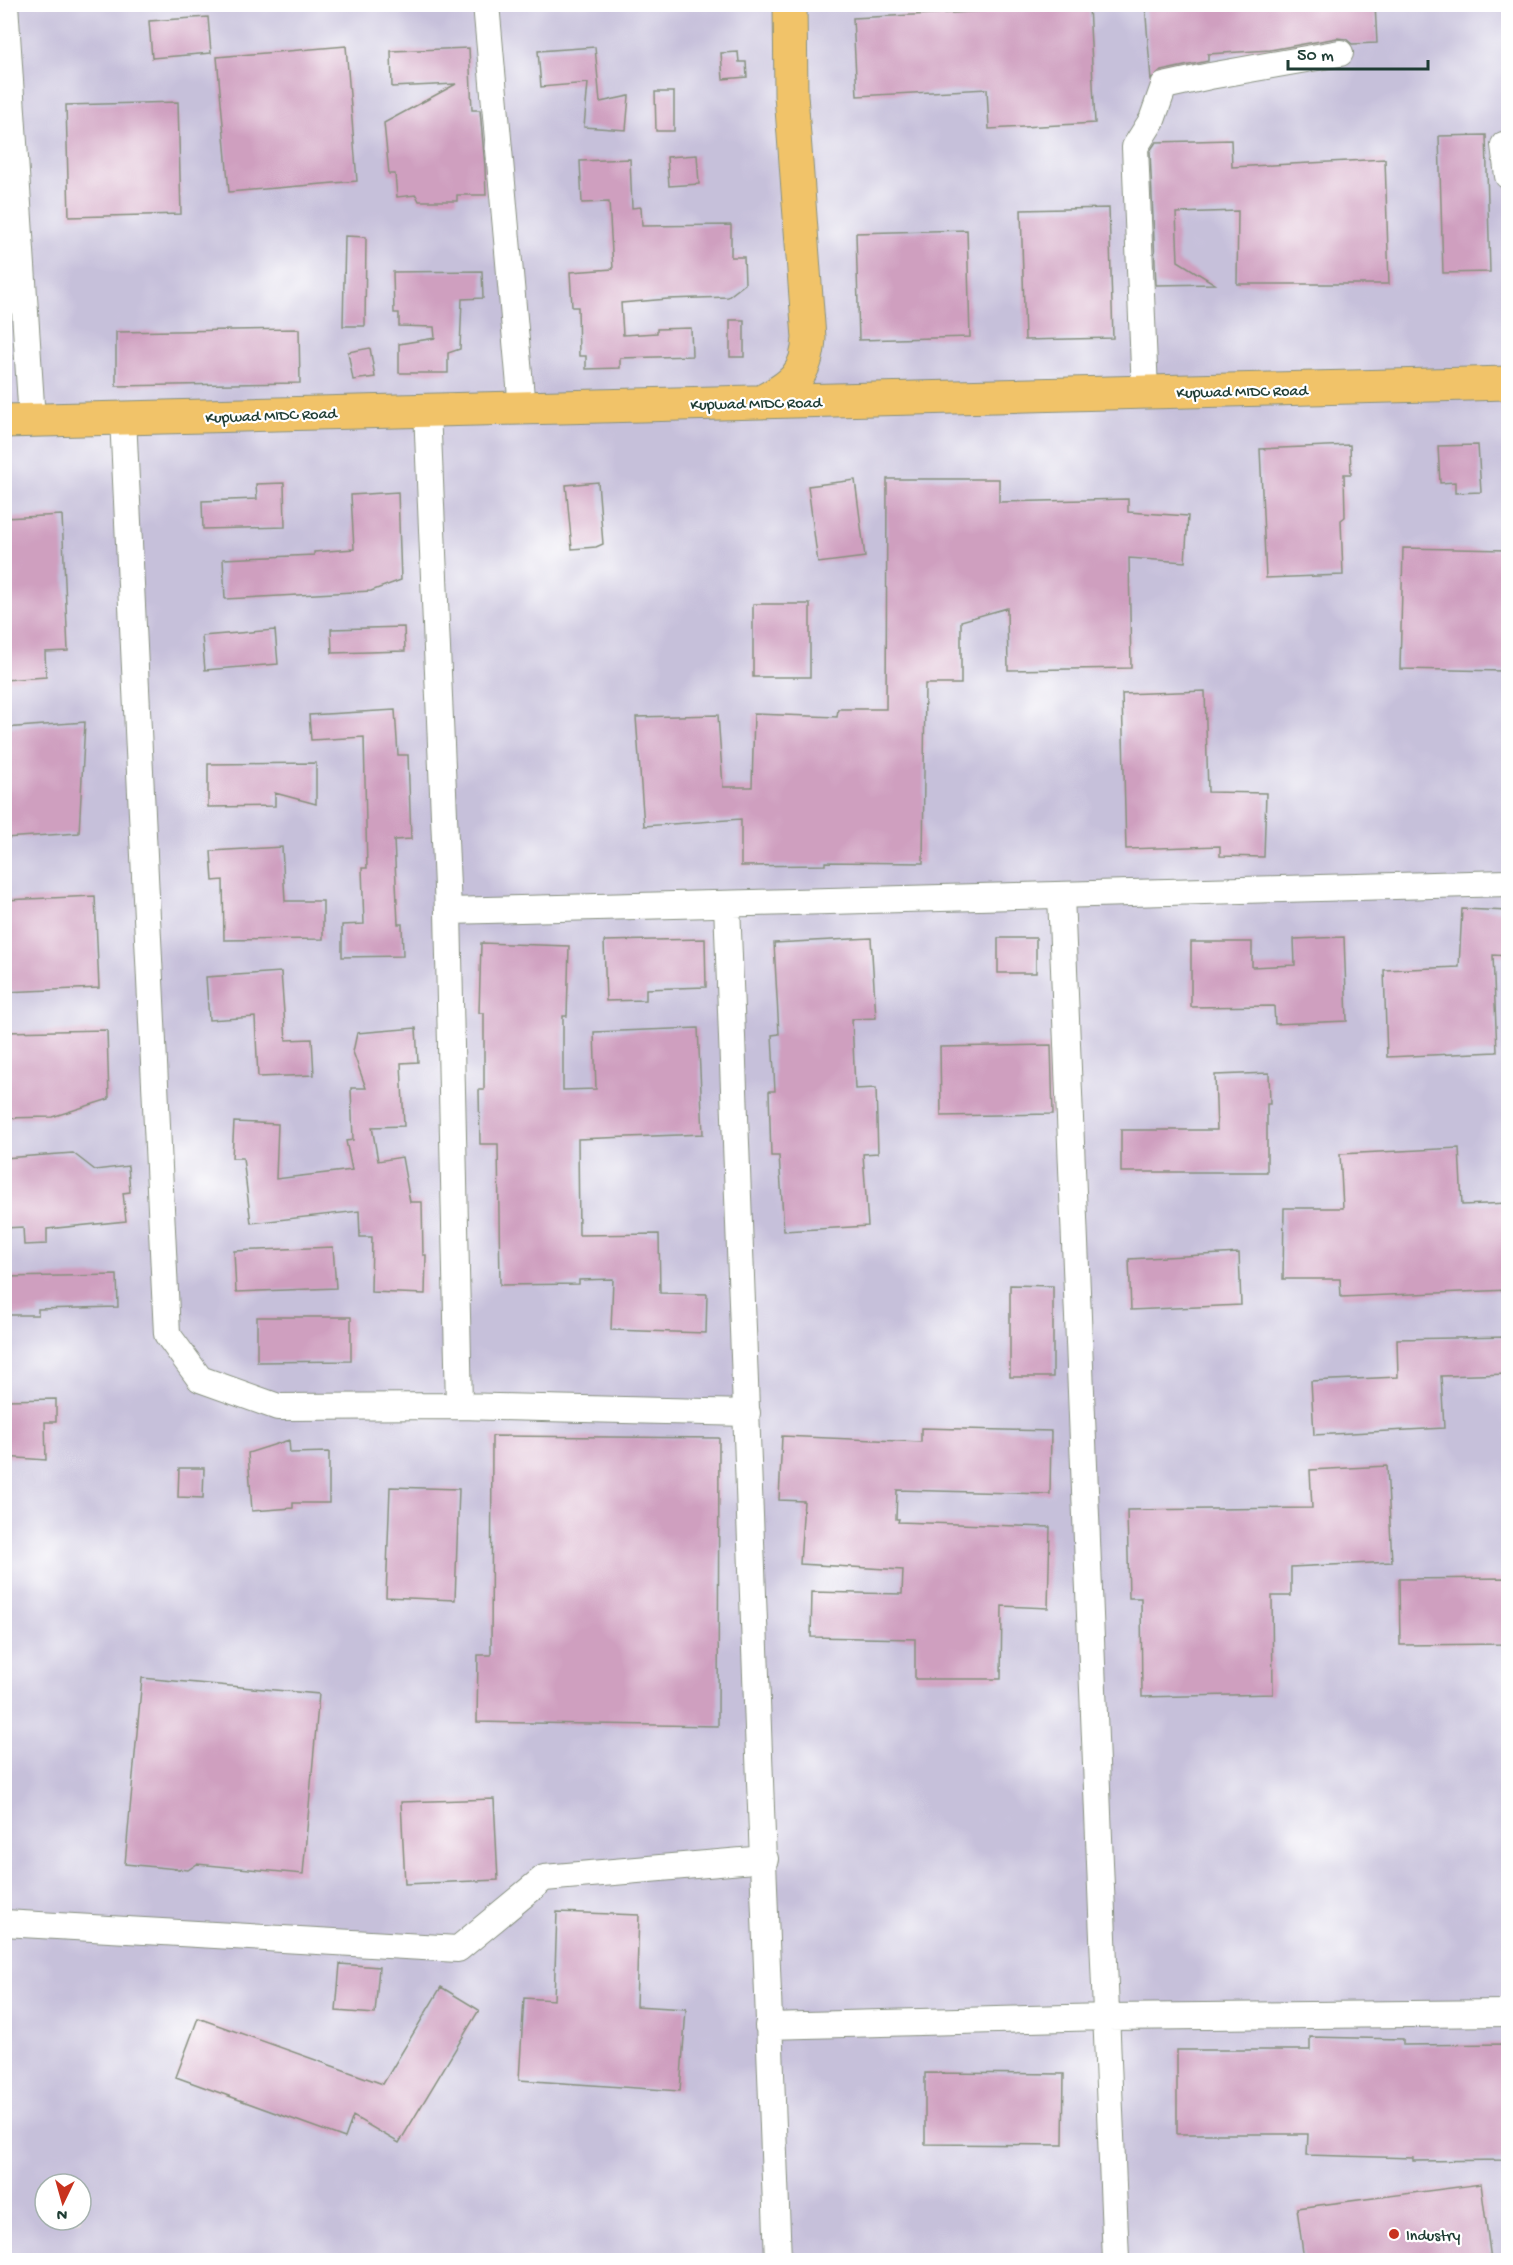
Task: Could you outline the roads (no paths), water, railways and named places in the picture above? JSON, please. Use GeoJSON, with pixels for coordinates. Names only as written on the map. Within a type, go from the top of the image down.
{"type":"FeatureCollection","features":[{"type":"Feature","properties":{"kind":"main road"},"geometry":{"type":"LineString","coordinates":[[761,402],[786,389],[800,375],[808,355],[809,338],[791,95],[790,4]]}},
{"type":"Feature","properties":{"kind":"main road","name":"Kupwad MIDC Road"},"geometry":{"type":"LineString","coordinates":[[18,421],[1509,383]]}},
{"type":"Feature","properties":{"kind":"street"},"geometry":{"type":"LineString","coordinates":[[5,4],[18,421]]}},
{"type":"Feature","properties":{"kind":"street"},"geometry":{"type":"LineString","coordinates":[[486,4],[522,408]]}},
{"type":"Feature","properties":{"kind":"street"},"geometry":{"type":"LineString","coordinates":[[1145,392],[1135,147],[1152,120],[1164,86],[1340,53]]}},
{"type":"Feature","properties":{"kind":"street"},"geometry":{"type":"LineString","coordinates":[[1504,145],[1509,176]]}},
{"type":"Feature","properties":{"kind":"street"},"geometry":{"type":"LineString","coordinates":[[427,410],[448,911],[459,1406]]}},
{"type":"Feature","properties":{"kind":"street"},"geometry":{"type":"LineString","coordinates":[[123,418],[166,1334],[200,1379],[278,1407],[459,1406],[747,1413]]}},
{"type":"Feature","properties":{"kind":"street"},"geometry":{"type":"LineString","coordinates":[[448,911],[1509,883]]}},
{"type":"Feature","properties":{"kind":"street"},"geometry":{"type":"LineString","coordinates":[[1061,895],[1116,2260]]}},
{"type":"Feature","properties":{"kind":"street"},"geometry":{"type":"LineString","coordinates":[[727,904],[765,1859],[768,2026],[778,2260]]}},
{"type":"Feature","properties":{"kind":"street"},"geometry":{"type":"LineString","coordinates":[[4,1923],[458,1950],[544,1878],[765,1859]]}},
{"type":"Feature","properties":{"kind":"street"},"geometry":{"type":"LineString","coordinates":[[768,2026],[1106,2017],[1509,2013]]}},
{"type":"Feature","properties":{"kind":"place","name":"Industry"},"geometry":{"type":"Point","coordinates":[1394,2234]}}]}
